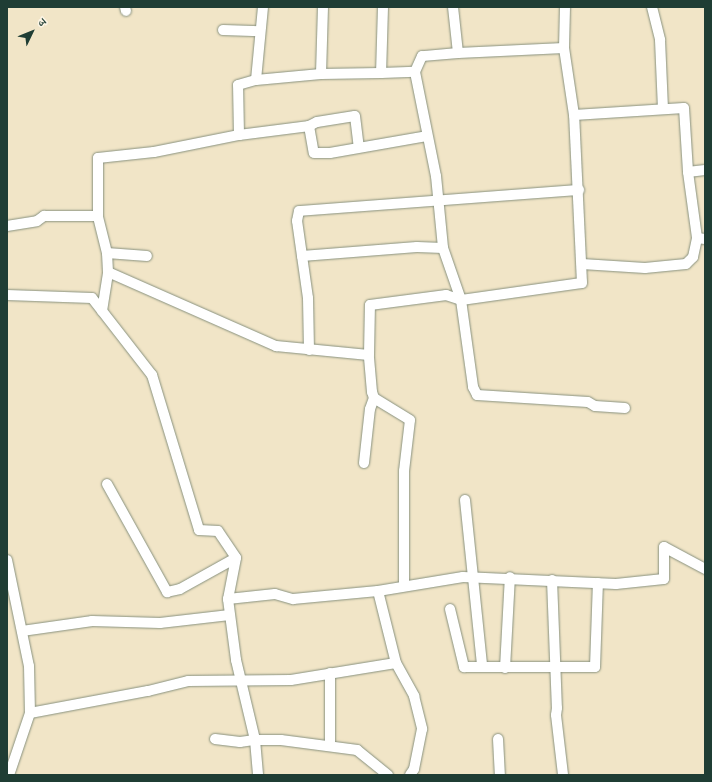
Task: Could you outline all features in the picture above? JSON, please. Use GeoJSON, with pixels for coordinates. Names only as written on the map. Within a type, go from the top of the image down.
{"type":"FeatureCollection","features":[{"type":"Feature","properties":{"kind":"street"},"geometry":{"type":"LineString","coordinates":[[256,80],[263,7]]}},
{"type":"Feature","properties":{"kind":"street"},"geometry":{"type":"LineString","coordinates":[[321,74],[323,7]]}},
{"type":"Feature","properties":{"kind":"street"},"geometry":{"type":"LineString","coordinates":[[382,73],[383,7]]}},
{"type":"Feature","properties":{"kind":"street"},"geometry":{"type":"LineString","coordinates":[[454,7],[458,53]]}},
{"type":"Feature","properties":{"kind":"street"},"geometry":{"type":"LineString","coordinates":[[364,463],[368,423],[374,398],[369,355],[370,305],[446,295],[461,300],[582,283],[579,190],[574,115],[564,48],[565,7]]}},
{"type":"Feature","properties":{"kind":"street"},"geometry":{"type":"LineString","coordinates":[[652,7],[660,40],[664,109]]}},
{"type":"Feature","properties":{"kind":"street"},"geometry":{"type":"LineString","coordinates":[[223,30],[260,30]]}},
{"type":"Feature","properties":{"kind":"street"},"geometry":{"type":"LineString","coordinates":[[564,48],[422,56],[415,72],[439,202],[443,248],[461,300],[473,386],[477,395],[588,402],[595,406],[625,408]]}},
{"type":"Feature","properties":{"kind":"street"},"geometry":{"type":"LineString","coordinates":[[239,135],[238,85],[256,80],[321,74],[415,72]]}},
{"type":"Feature","properties":{"kind":"street"},"geometry":{"type":"LineString","coordinates":[[574,115],[684,108],[688,172],[701,238],[693,257],[686,264],[645,268],[582,264]]}},
{"type":"Feature","properties":{"kind":"street"},"geometry":{"type":"LineString","coordinates":[[102,311],[108,272],[107,253],[98,216],[98,158],[154,152],[239,135],[309,126],[316,122],[355,116],[360,147]]}},
{"type":"Feature","properties":{"kind":"street"},"geometry":{"type":"LineString","coordinates":[[309,126],[314,153],[427,136]]}},
{"type":"Feature","properties":{"kind":"street"},"geometry":{"type":"LineString","coordinates":[[688,172],[705,170]]}},
{"type":"Feature","properties":{"kind":"street"},"geometry":{"type":"LineString","coordinates":[[309,350],[308,298],[297,222],[299,211],[439,202],[579,190]]}},
{"type":"Feature","properties":{"kind":"street"},"geometry":{"type":"LineString","coordinates":[[7,226],[37,221],[44,216],[98,216]]}},
{"type":"Feature","properties":{"kind":"street"},"geometry":{"type":"LineString","coordinates":[[302,256],[417,247],[443,248]]}},
{"type":"Feature","properties":{"kind":"street"},"geometry":{"type":"LineString","coordinates":[[107,253],[147,256]]}},
{"type":"Feature","properties":{"kind":"street"},"geometry":{"type":"LineString","coordinates":[[108,272],[276,346],[369,355]]}},
{"type":"Feature","properties":{"kind":"street"},"geometry":{"type":"LineString","coordinates":[[7,295],[92,298],[152,375],[199,530],[218,531],[236,558],[228,598],[241,680],[255,740],[258,775]]}},
{"type":"Feature","properties":{"kind":"street"},"geometry":{"type":"LineString","coordinates":[[374,398],[410,420],[404,470],[404,585]]}},
{"type":"Feature","properties":{"kind":"street"},"geometry":{"type":"LineString","coordinates":[[107,484],[167,592],[180,589],[236,558]]}},
{"type":"Feature","properties":{"kind":"street"},"geometry":{"type":"LineString","coordinates":[[465,500],[482,665]]}},
{"type":"Feature","properties":{"kind":"street"},"geometry":{"type":"LineString","coordinates":[[228,598],[275,594],[293,599],[378,591],[404,585],[473,577],[510,577],[616,584],[664,579],[664,547],[705,569]]}},
{"type":"Feature","properties":{"kind":"street"},"geometry":{"type":"LineString","coordinates":[[7,560],[29,666],[30,713],[8,775]]}},
{"type":"Feature","properties":{"kind":"street"},"geometry":{"type":"LineString","coordinates":[[505,668],[510,577]]}},
{"type":"Feature","properties":{"kind":"street"},"geometry":{"type":"LineString","coordinates":[[552,580],[556,667],[556,715],[563,775]]}},
{"type":"Feature","properties":{"kind":"street"},"geometry":{"type":"LineString","coordinates":[[450,609],[464,667],[482,665],[505,668],[595,667],[598,583]]}},
{"type":"Feature","properties":{"kind":"street"},"geometry":{"type":"LineString","coordinates":[[378,591],[396,663],[414,696],[422,729],[414,769],[410,775]]}},
{"type":"Feature","properties":{"kind":"street"},"geometry":{"type":"LineString","coordinates":[[22,631],[92,621],[160,623],[230,615]]}},
{"type":"Feature","properties":{"kind":"street"},"geometry":{"type":"LineString","coordinates":[[30,713],[148,691],[188,681],[291,680],[396,663]]}},
{"type":"Feature","properties":{"kind":"street"},"geometry":{"type":"LineString","coordinates":[[330,673],[330,746]]}},
{"type":"Feature","properties":{"kind":"street"},"geometry":{"type":"LineString","coordinates":[[215,739],[232,742],[281,740],[357,750],[388,775]]}},
{"type":"Feature","properties":{"kind":"street"},"geometry":{"type":"LineString","coordinates":[[498,739],[500,775]]}}]}
